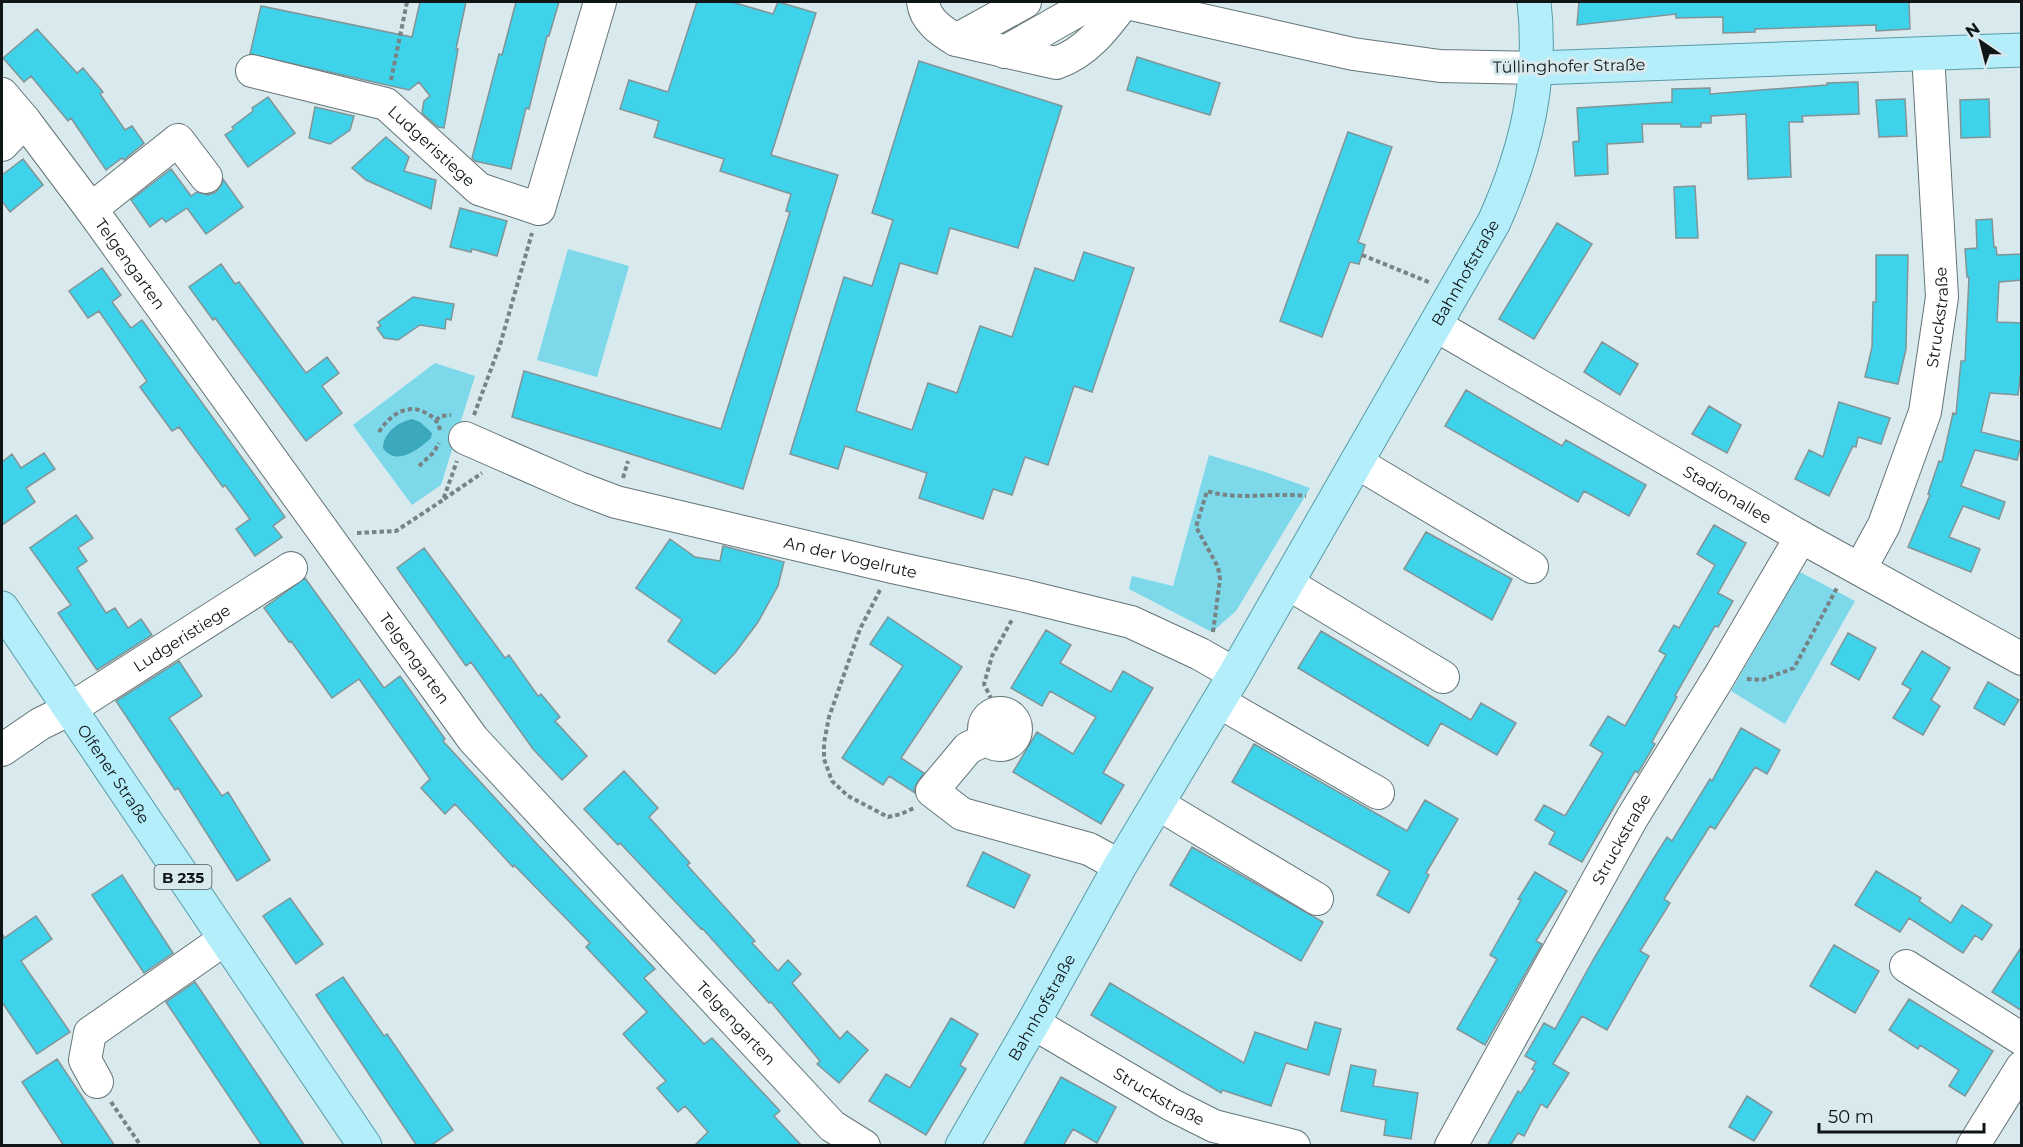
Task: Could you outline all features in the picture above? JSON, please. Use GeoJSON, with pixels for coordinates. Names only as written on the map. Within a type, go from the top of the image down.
{"type":"FeatureCollection","features":[{"type":"Feature","properties":{"kind":"main road","name":"Bahnhofstraße"},"geometry":{"type":"LineString","coordinates":[[962,1146],[1120,866],[1219,702],[1494,222],[1509,190],[1529,123],[1537,68],[1534,2]]}},
{"type":"Feature","properties":{"kind":"main road","name":"Tüllinghofer Straße"},"geometry":{"type":"LineString","coordinates":[[1537,68],[2022,50]]}},
{"type":"Feature","properties":{"kind":"main road","name":"Olfener Straße"},"geometry":{"type":"LineString","coordinates":[[2,608],[365,1146]]}},
{"type":"Feature","properties":{"kind":"street"},"geometry":{"type":"LineString","coordinates":[[539,209],[600,2]]}},
{"type":"Feature","properties":{"kind":"street"},"geometry":{"type":"LineString","coordinates":[[923,2],[931,21],[942,32],[956,39],[1056,63],[1071,58],[1095,37],[1123,2]]}},
{"type":"Feature","properties":{"kind":"street"},"geometry":{"type":"LineString","coordinates":[[956,39],[1025,2]]}},
{"type":"Feature","properties":{"kind":"street"},"geometry":{"type":"LineString","coordinates":[[1005,52],[1093,2]]}},
{"type":"Feature","properties":{"kind":"street","name":"Tüllinghofer Straße"},"geometry":{"type":"LineString","coordinates":[[1123,2],[1353,54],[1440,66],[1537,68]]}},
{"type":"Feature","properties":{"kind":"street","name":"Struckstraße"},"geometry":{"type":"LineString","coordinates":[[1855,567],[1884,525],[1925,412],[1942,297],[1928,54]]}},
{"type":"Feature","properties":{"kind":"street","name":"Ludgeristiege"},"geometry":{"type":"LineString","coordinates":[[252,71],[386,104],[478,189],[539,209]]}},
{"type":"Feature","properties":{"kind":"street","name":"Telgengarten"},"geometry":{"type":"LineString","coordinates":[[2,94],[91,209],[473,739],[832,1126],[864,1146]]}},
{"type":"Feature","properties":{"kind":"street"},"geometry":{"type":"LineString","coordinates":[[2,145],[25,121]]}},
{"type":"Feature","properties":{"kind":"street"},"geometry":{"type":"LineString","coordinates":[[91,209],[178,140],[206,177]]}},
{"type":"Feature","properties":{"kind":"street","name":"Stadionallee"},"geometry":{"type":"LineString","coordinates":[[1435,325],[1800,537],[2022,659]]}},
{"type":"Feature","properties":{"kind":"street","name":"An der Vogelrute"},"geometry":{"type":"LineString","coordinates":[[465,438],[616,502],[1131,622],[1235,674]]}},
{"type":"Feature","properties":{"kind":"street"},"geometry":{"type":"LineString","coordinates":[[1356,462],[1532,567]]}},
{"type":"Feature","properties":{"kind":"street","name":"Struckstraße"},"geometry":{"type":"LineString","coordinates":[[1450,1146],[1632,818],[1719,677],[1800,537]]}},
{"type":"Feature","properties":{"kind":"street","name":"Ludgeristiege"},"geometry":{"type":"LineString","coordinates":[[2,750],[291,568]]}},
{"type":"Feature","properties":{"kind":"street"},"geometry":{"type":"LineString","coordinates":[[1287,583],[1443,677]]}},
{"type":"Feature","properties":{"kind":"street"},"geometry":{"type":"LineString","coordinates":[[1219,702],[1378,793]]}},
{"type":"Feature","properties":{"kind":"street"},"geometry":{"type":"LineString","coordinates":[[992,726],[968,748],[932,791],[962,814],[1089,849],[1120,866]]}},
{"type":"Feature","properties":{"kind":"street"},"geometry":{"type":"LineString","coordinates":[[1158,804],[1317,899]]}},
{"type":"Feature","properties":{"kind":"street"},"geometry":{"type":"LineString","coordinates":[[97,1082],[85,1060],[90,1033],[225,939]]}},
{"type":"Feature","properties":{"kind":"street"},"geometry":{"type":"LineString","coordinates":[[1906,966],[2022,1039]]}},
{"type":"Feature","properties":{"kind":"street","name":"Struckstraße"},"geometry":{"type":"LineString","coordinates":[[1033,1023],[1172,1106],[1214,1126],[1294,1146]]}},
{"type":"Feature","properties":{"kind":"street"},"geometry":{"type":"LineString","coordinates":[[1973,1146],[2022,1067]]}},
{"type":"Feature","properties":{"kind":"path"},"geometry":{"type":"LineString","coordinates":[[386,104],[407,2]]}},
{"type":"Feature","properties":{"kind":"path"},"geometry":{"type":"LineString","coordinates":[[443,500],[500,345],[539,209]]}},
{"type":"Feature","properties":{"kind":"path"},"geometry":{"type":"LineString","coordinates":[[1362,255],[1454,292]]}},
{"type":"Feature","properties":{"kind":"path"},"geometry":{"type":"LineString","coordinates":[[379,432],[385,422],[407,409],[419,410],[432,416],[439,426],[441,434],[439,444],[420,466]]}},
{"type":"Feature","properties":{"kind":"path"},"geometry":{"type":"LineString","coordinates":[[329,541],[351,533],[396,531],[508,455]]}},
{"type":"Feature","properties":{"kind":"path"},"geometry":{"type":"LineString","coordinates":[[1205,657],[1214,629],[1220,579],[1218,567],[1196,527],[1207,491],[1224,496],[1290,494],[1334,500]]}},
{"type":"Feature","properties":{"kind":"path"},"geometry":{"type":"LineString","coordinates":[[892,567],[856,640],[829,717],[824,743],[824,759],[832,781],[848,796],[888,817],[916,807],[932,791]]}},
{"type":"Feature","properties":{"kind":"path"},"geometry":{"type":"LineString","coordinates":[[1719,677],[1762,680],[1794,668],[1855,567]]}},
{"type":"Feature","properties":{"kind":"path"},"geometry":{"type":"LineString","coordinates":[[992,726],[984,684],[992,656],[1025,596]]}},
{"type":"Feature","properties":{"kind":"path"},"geometry":{"type":"LineString","coordinates":[[97,1082],[141,1146]]}},
{"type":"Feature","properties":{"kind":"shaded area"},"geometry":{"type":"Polygon","coordinates":[[[568,249],[629,266],[597,377],[537,360],[568,249]]]}},
{"type":"Feature","properties":{"kind":"shaded area"},"geometry":{"type":"Polygon","coordinates":[[[435,363],[475,376],[441,485],[412,505],[353,425],[435,363]]]}},
{"type":"Feature","properties":{"kind":"shaded area"},"geometry":{"type":"Polygon","coordinates":[[[412,419],[420,422],[432,433],[431,438],[407,455],[388,454],[383,448],[388,433],[412,419]]]}},
{"type":"Feature","properties":{"kind":"shaded area"},"geometry":{"type":"Polygon","coordinates":[[[1209,455],[1310,488],[1236,611],[1212,632],[1129,589],[1132,576],[1173,586],[1209,455]]]}},
{"type":"Feature","properties":{"kind":"shaded area"},"geometry":{"type":"Polygon","coordinates":[[[1800,572],[1855,601],[1785,724],[1731,691],[1800,572]]]}},
{"type":"Feature","properties":{"kind":"building"},"geometry":{"type":"Polygon","coordinates":[[[420,2],[466,2],[444,128],[438,127],[422,113],[424,101],[430,96],[419,82],[409,90],[250,54],[261,6],[412,37],[420,2]]]}},
{"type":"Feature","properties":{"kind":"building"},"geometry":{"type":"Polygon","coordinates":[[[516,2],[559,2],[549,36],[547,36],[529,109],[526,108],[511,169],[475,161],[472,158],[499,54],[502,55],[516,2]]]}},
{"type":"Feature","properties":{"kind":"building"},"geometry":{"type":"Polygon","coordinates":[[[697,2],[732,2],[773,14],[778,2],[816,13],[771,155],[838,175],[743,489],[512,417],[524,371],[721,429],[790,212],[786,211],[791,194],[720,171],[724,159],[654,137],[659,121],[620,109],[629,80],[668,92],[697,2]]]}},
{"type":"Feature","properties":{"kind":"building"},"geometry":{"type":"Polygon","coordinates":[[[1579,2],[1909,2],[1910,29],[1876,31],[1876,25],[1755,29],[1755,32],[1723,33],[1723,17],[1676,18],[1676,14],[1577,25],[1579,2]]]}},
{"type":"Feature","properties":{"kind":"building"},"geometry":{"type":"Polygon","coordinates":[[[37,29],[77,73],[83,68],[103,92],[100,94],[125,130],[132,126],[144,143],[124,160],[122,158],[106,170],[71,118],[68,121],[31,76],[24,82],[3,58],[37,29]]]}},
{"type":"Feature","properties":{"kind":"building"},"geometry":{"type":"Polygon","coordinates":[[[1137,57],[1220,83],[1210,115],[1127,90],[1137,57]]]}},
{"type":"Feature","properties":{"kind":"building"},"geometry":{"type":"Polygon","coordinates":[[[919,61],[1062,106],[1018,248],[950,228],[937,274],[900,263],[856,411],[912,430],[928,383],[957,393],[980,326],[1012,337],[1035,268],[1074,281],[1084,252],[1134,268],[1092,392],[1074,386],[1048,465],[1025,457],[1012,495],[993,489],[983,519],[919,498],[927,473],[845,446],[838,469],[790,454],[844,277],[872,286],[893,220],[872,213],[919,61]]]}},
{"type":"Feature","properties":{"kind":"building"},"geometry":{"type":"Polygon","coordinates":[[[1858,82],[1859,114],[1802,116],[1803,122],[1789,122],[1791,177],[1748,179],[1746,114],[1711,116],[1711,123],[1701,123],[1701,127],[1681,127],[1681,124],[1642,124],[1643,142],[1607,144],[1608,174],[1575,176],[1573,142],[1579,141],[1577,108],[1672,102],[1672,89],[1710,88],[1710,94],[1858,82]]]}},
{"type":"Feature","properties":{"kind":"building"},"geometry":{"type":"Polygon","coordinates":[[[268,97],[295,133],[248,167],[225,135],[253,111],[252,108],[268,97]]]}},
{"type":"Feature","properties":{"kind":"building"},"geometry":{"type":"Polygon","coordinates":[[[1905,99],[1907,136],[1879,137],[1876,100],[1905,99]]]}},
{"type":"Feature","properties":{"kind":"building"},"geometry":{"type":"Polygon","coordinates":[[[1989,99],[1990,137],[1961,138],[1960,100],[1989,99]]]}},
{"type":"Feature","properties":{"kind":"building"},"geometry":{"type":"Polygon","coordinates":[[[315,107],[354,116],[350,130],[330,144],[309,138],[315,107]]]}},
{"type":"Feature","properties":{"kind":"building"},"geometry":{"type":"Polygon","coordinates":[[[1348,132],[1392,147],[1358,242],[1365,245],[1359,264],[1350,262],[1322,337],[1280,321],[1348,132]]]}},
{"type":"Feature","properties":{"kind":"building"},"geometry":{"type":"Polygon","coordinates":[[[386,137],[409,157],[404,171],[436,180],[431,209],[366,180],[352,168],[386,137]]]}},
{"type":"Feature","properties":{"kind":"building"},"geometry":{"type":"Polygon","coordinates":[[[23,159],[43,185],[10,212],[2,201],[2,175],[23,159]]]}},
{"type":"Feature","properties":{"kind":"building"},"geometry":{"type":"Polygon","coordinates":[[[171,169],[191,196],[197,192],[208,195],[216,192],[223,179],[243,207],[206,234],[187,208],[166,222],[162,218],[150,227],[131,200],[171,169]]]}},
{"type":"Feature","properties":{"kind":"building"},"geometry":{"type":"Polygon","coordinates":[[[1695,186],[1698,238],[1676,238],[1674,187],[1695,186]]]}},
{"type":"Feature","properties":{"kind":"building"},"geometry":{"type":"Polygon","coordinates":[[[460,208],[507,221],[497,256],[472,249],[471,252],[450,247],[460,208]]]}},
{"type":"Feature","properties":{"kind":"building"},"geometry":{"type":"Polygon","coordinates":[[[1992,219],[1994,247],[1996,247],[1997,255],[2022,254],[2022,280],[1999,282],[1997,322],[2022,323],[2022,361],[2018,395],[1990,393],[1981,432],[2022,442],[2017,460],[1975,450],[1961,486],[2005,502],[1999,519],[1963,506],[1949,537],[1980,549],[1971,572],[1908,547],[1930,495],[1928,494],[1939,461],[1942,462],[1953,413],[1956,414],[1961,361],[1965,361],[1969,277],[1967,277],[1965,249],[1977,248],[1976,220],[1992,219]]]}},
{"type":"Feature","properties":{"kind":"building"},"geometry":{"type":"Polygon","coordinates":[[[1557,223],[1592,244],[1534,339],[1499,319],[1557,223]]]}},
{"type":"Feature","properties":{"kind":"building"},"geometry":{"type":"Polygon","coordinates":[[[1876,255],[1908,255],[1906,349],[1898,384],[1865,377],[1872,347],[1873,302],[1876,302],[1876,255]]]}},
{"type":"Feature","properties":{"kind":"building"},"geometry":{"type":"Polygon","coordinates":[[[221,264],[235,284],[239,282],[306,373],[327,357],[339,373],[322,386],[342,413],[306,441],[215,318],[213,320],[189,287],[221,264]]]}},
{"type":"Feature","properties":{"kind":"building"},"geometry":{"type":"Polygon","coordinates":[[[102,268],[121,295],[112,302],[131,328],[142,320],[285,517],[273,526],[282,537],[255,556],[236,529],[250,519],[225,485],[223,487],[179,427],[172,431],[140,387],[147,381],[99,311],[88,318],[69,291],[102,268]]]}},
{"type":"Feature","properties":{"kind":"building"},"geometry":{"type":"Polygon","coordinates":[[[413,297],[454,304],[451,320],[446,319],[445,329],[420,325],[398,340],[384,338],[377,328],[381,326],[378,322],[413,297]]]}},
{"type":"Feature","properties":{"kind":"building"},"geometry":{"type":"Polygon","coordinates":[[[1602,342],[1638,364],[1620,395],[1584,372],[1602,342]]]}},
{"type":"Feature","properties":{"kind":"building"},"geometry":{"type":"Polygon","coordinates":[[[1466,390],[1562,446],[1566,440],[1646,485],[1629,516],[1584,491],[1578,502],[1445,426],[1466,390]]]}},
{"type":"Feature","properties":{"kind":"building"},"geometry":{"type":"Polygon","coordinates":[[[1839,402],[1890,418],[1881,444],[1858,437],[1856,447],[1853,446],[1829,496],[1795,479],[1809,450],[1823,457],[1839,402]]]}},
{"type":"Feature","properties":{"kind":"building"},"geometry":{"type":"Polygon","coordinates":[[[1709,406],[1741,425],[1727,453],[1692,434],[1709,406]]]}},
{"type":"Feature","properties":{"kind":"building"},"geometry":{"type":"Polygon","coordinates":[[[44,453],[55,469],[26,488],[35,502],[2,525],[2,462],[12,454],[21,468],[44,453]]]}},
{"type":"Feature","properties":{"kind":"building"},"geometry":{"type":"Polygon","coordinates":[[[76,515],[93,538],[78,548],[87,561],[77,568],[106,613],[115,608],[128,628],[141,619],[152,635],[97,670],[58,613],[71,605],[30,548],[76,515]]]}},
{"type":"Feature","properties":{"kind":"building"},"geometry":{"type":"Polygon","coordinates":[[[1714,525],[1746,543],[1718,593],[1733,601],[1718,627],[1715,626],[1675,696],[1677,697],[1652,742],[1655,744],[1638,773],[1635,771],[1582,862],[1549,844],[1555,832],[1535,820],[1544,805],[1565,816],[1603,753],[1590,745],[1608,716],[1625,726],[1666,655],[1659,651],[1674,625],[1679,628],[1715,565],[1697,554],[1714,525]]]}},
{"type":"Feature","properties":{"kind":"building"},"geometry":{"type":"Polygon","coordinates":[[[1426,532],[1512,579],[1492,620],[1404,569],[1426,532]]]}},
{"type":"Feature","properties":{"kind":"building"},"geometry":{"type":"Polygon","coordinates":[[[670,539],[695,557],[720,561],[723,546],[784,562],[778,586],[758,622],[735,653],[715,674],[668,641],[682,620],[636,588],[670,539]]]}},
{"type":"Feature","properties":{"kind":"building"},"geometry":{"type":"Polygon","coordinates":[[[424,548],[505,658],[509,655],[538,696],[541,694],[560,717],[555,721],[587,756],[562,780],[533,749],[471,662],[466,666],[397,568],[424,548]]]}},
{"type":"Feature","properties":{"kind":"building"},"geometry":{"type":"Polygon","coordinates":[[[305,578],[384,688],[400,676],[445,739],[443,741],[655,969],[644,978],[704,1044],[712,1038],[780,1111],[774,1116],[802,1146],[694,1146],[708,1132],[685,1106],[678,1112],[657,1088],[666,1081],[623,1034],[647,1012],[586,947],[590,943],[514,865],[513,867],[455,804],[445,814],[421,788],[430,779],[359,679],[332,698],[264,608],[305,578]]]}},
{"type":"Feature","properties":{"kind":"building"},"geometry":{"type":"Polygon","coordinates":[[[888,617],[962,667],[901,758],[924,773],[914,788],[915,793],[889,776],[883,785],[842,758],[903,666],[870,644],[888,617]]]}},
{"type":"Feature","properties":{"kind":"building"},"geometry":{"type":"Polygon","coordinates":[[[1046,630],[1071,645],[1060,663],[1111,692],[1123,671],[1153,688],[1103,773],[1124,785],[1101,824],[1013,772],[1037,732],[1073,754],[1096,717],[1050,691],[1042,706],[1011,688],[1046,630]]]}},
{"type":"Feature","properties":{"kind":"building"},"geometry":{"type":"Polygon","coordinates":[[[1321,631],[1471,720],[1481,703],[1516,723],[1497,755],[1441,723],[1428,746],[1298,668],[1321,631]]]}},
{"type":"Feature","properties":{"kind":"building"},"geometry":{"type":"Polygon","coordinates":[[[1848,633],[1876,648],[1859,680],[1831,664],[1848,633]]]}},
{"type":"Feature","properties":{"kind":"building"},"geometry":{"type":"Polygon","coordinates":[[[1922,651],[1950,668],[1931,700],[1940,706],[1923,735],[1893,718],[1911,689],[1902,684],[1922,651]]]}},
{"type":"Feature","properties":{"kind":"building"},"geometry":{"type":"Polygon","coordinates":[[[179,661],[202,696],[169,718],[222,796],[228,792],[270,860],[237,881],[178,788],[175,790],[116,701],[179,661]]]}},
{"type":"Feature","properties":{"kind":"building"},"geometry":{"type":"Polygon","coordinates":[[[1988,682],[2019,700],[2004,725],[1974,708],[1988,682]]]}},
{"type":"Feature","properties":{"kind":"building"},"geometry":{"type":"Polygon","coordinates":[[[1741,728],[1780,750],[1767,774],[1755,767],[1715,829],[1710,826],[1664,899],[1670,903],[1640,951],[1649,956],[1607,1030],[1582,1016],[1553,1064],[1569,1073],[1547,1108],[1541,1104],[1524,1136],[1518,1133],[1510,1146],[1487,1146],[1518,1091],[1521,1093],[1535,1070],[1532,1069],[1536,1062],[1525,1056],[1544,1023],[1555,1029],[1652,861],[1667,837],[1672,841],[1710,779],[1712,781],[1741,728]]]}},
{"type":"Feature","properties":{"kind":"building"},"geometry":{"type":"Polygon","coordinates":[[[1254,744],[1407,831],[1425,800],[1458,819],[1426,873],[1429,875],[1409,913],[1377,895],[1390,871],[1232,782],[1254,744]]]}},
{"type":"Feature","properties":{"kind":"building"},"geometry":{"type":"Polygon","coordinates":[[[624,771],[658,808],[649,817],[690,863],[687,865],[755,941],[752,943],[778,971],[788,960],[801,974],[792,983],[840,1039],[847,1031],[868,1050],[839,1083],[817,1064],[820,1061],[771,1002],[769,1003],[702,928],[620,843],[618,845],[584,809],[624,771]]]}},
{"type":"Feature","properties":{"kind":"building"},"geometry":{"type":"Polygon","coordinates":[[[1192,847],[1323,922],[1301,961],[1170,885],[1192,847]]]}},
{"type":"Feature","properties":{"kind":"building"},"geometry":{"type":"Polygon","coordinates":[[[983,852],[1030,875],[1014,908],[967,886],[983,852]]]}},
{"type":"Feature","properties":{"kind":"building"},"geometry":{"type":"Polygon","coordinates":[[[1876,871],[1921,898],[1919,901],[1951,923],[1962,905],[1992,925],[1982,940],[1975,935],[1963,953],[1909,918],[1900,932],[1855,905],[1876,871]]]}},
{"type":"Feature","properties":{"kind":"building"},"geometry":{"type":"Polygon","coordinates":[[[1535,872],[1567,891],[1536,941],[1542,944],[1485,1045],[1457,1029],[1497,959],[1490,955],[1521,900],[1518,899],[1535,872]]]}},
{"type":"Feature","properties":{"kind":"building"},"geometry":{"type":"Polygon","coordinates":[[[122,875],[173,953],[144,973],[92,895],[122,875]]]}},
{"type":"Feature","properties":{"kind":"building"},"geometry":{"type":"Polygon","coordinates":[[[290,898],[323,944],[296,964],[263,916],[290,898]]]}},
{"type":"Feature","properties":{"kind":"building"},"geometry":{"type":"Polygon","coordinates":[[[36,916],[52,939],[21,961],[70,1032],[37,1054],[2,1002],[2,933],[4,938],[36,916]]]}},
{"type":"Feature","properties":{"kind":"building"},"geometry":{"type":"Polygon","coordinates":[[[1834,945],[1879,971],[1855,1013],[1810,986],[1834,945]]]}},
{"type":"Feature","properties":{"kind":"building"},"geometry":{"type":"Polygon","coordinates":[[[2022,946],[2022,1011],[1992,992],[2022,946]]]}},
{"type":"Feature","properties":{"kind":"building"},"geometry":{"type":"Polygon","coordinates":[[[343,977],[384,1036],[387,1034],[453,1130],[430,1146],[417,1146],[316,995],[343,977]]]}},
{"type":"Feature","properties":{"kind":"building"},"geometry":{"type":"Polygon","coordinates":[[[195,982],[305,1146],[262,1146],[166,1002],[195,982]]]}},
{"type":"Feature","properties":{"kind":"building"},"geometry":{"type":"Polygon","coordinates":[[[1110,983],[1244,1063],[1255,1032],[1307,1050],[1315,1022],[1341,1029],[1329,1075],[1286,1063],[1271,1106],[1222,1090],[1221,1093],[1091,1015],[1110,983]]]}},
{"type":"Feature","properties":{"kind":"building"},"geometry":{"type":"Polygon","coordinates":[[[1909,999],[1993,1051],[1965,1096],[1949,1086],[1959,1070],[1920,1045],[1918,1049],[1889,1030],[1909,999]]]}},
{"type":"Feature","properties":{"kind":"building"},"geometry":{"type":"Polygon","coordinates":[[[951,1018],[978,1034],[960,1065],[966,1069],[926,1135],[869,1101],[886,1074],[910,1088],[951,1018]]]}},
{"type":"Feature","properties":{"kind":"building"},"geometry":{"type":"Polygon","coordinates":[[[57,1059],[115,1146],[64,1146],[22,1082],[57,1059]]]}},
{"type":"Feature","properties":{"kind":"building"},"geometry":{"type":"Polygon","coordinates":[[[1351,1065],[1376,1070],[1373,1086],[1418,1093],[1411,1139],[1384,1135],[1386,1120],[1341,1111],[1351,1065]]]}},
{"type":"Feature","properties":{"kind":"building"},"geometry":{"type":"Polygon","coordinates":[[[1061,1077],[1116,1107],[1097,1143],[1073,1129],[1063,1146],[1023,1146],[1061,1077]]]}},
{"type":"Feature","properties":{"kind":"building"},"geometry":{"type":"Polygon","coordinates":[[[1747,1096],[1772,1112],[1754,1141],[1729,1127],[1747,1096]]]}}]}
